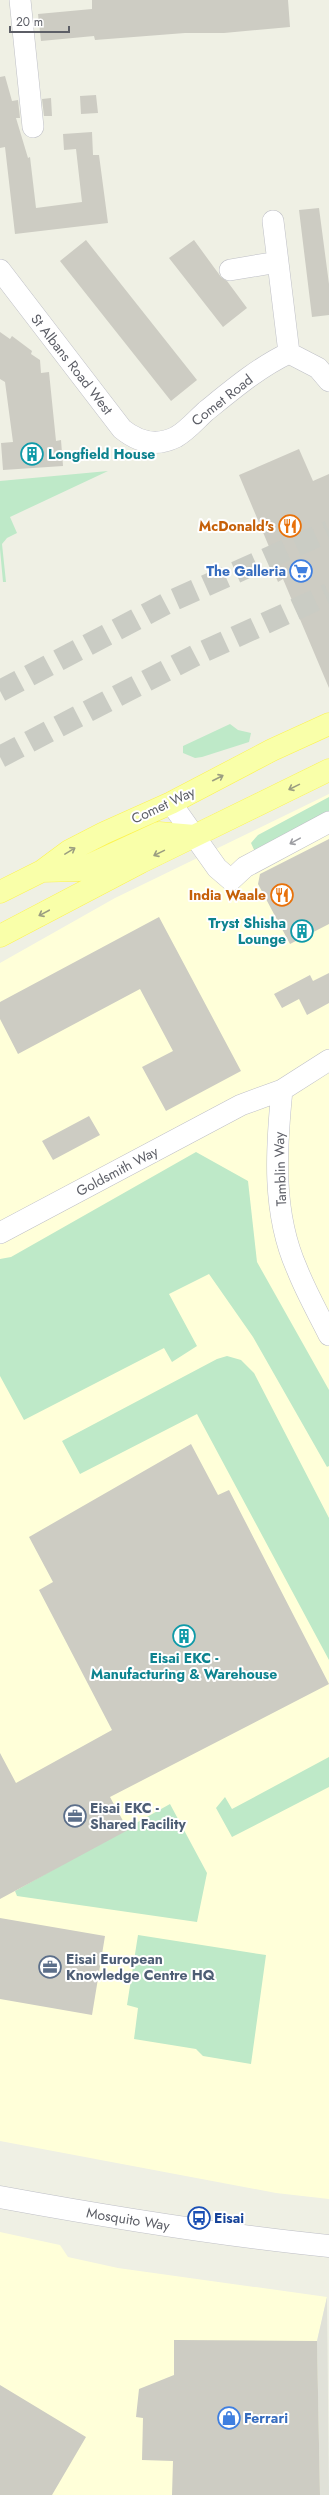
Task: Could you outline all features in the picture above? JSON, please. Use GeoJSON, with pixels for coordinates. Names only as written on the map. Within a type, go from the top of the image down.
{"type":"FeatureCollection","features":[{"type":"Feature","properties":{"kind":"main road","name":"Comet Way"},"geometry":{"type":"LineString","coordinates":[[0,892],[42,871],[69,851],[171,803],[272,750],[329,724]]}},
{"type":"Feature","properties":{"kind":"main road"},"geometry":{"type":"LineString","coordinates":[[0,936],[194,836],[329,770]]}},
{"type":"Feature","properties":{"kind":"main road"},"geometry":{"type":"LineString","coordinates":[[42,871],[79,870],[159,833],[194,836]]}},
{"type":"Feature","properties":{"kind":"street"},"geometry":{"type":"LineString","coordinates":[[20,0],[33,127]]}},
{"type":"Feature","properties":{"kind":"street"},"geometry":{"type":"LineString","coordinates":[[273,221],[288,352],[318,368],[329,381]]}},
{"type":"Feature","properties":{"kind":"street"},"geometry":{"type":"LineString","coordinates":[[230,270],[278,262]]}},
{"type":"Feature","properties":{"kind":"street","name":"St Albans Road West"},"geometry":{"type":"LineString","coordinates":[[2,278],[122,429],[135,440],[154,442]]}},
{"type":"Feature","properties":{"kind":"street","name":"Comet Road"},"geometry":{"type":"LineString","coordinates":[[154,442],[176,437],[225,396],[274,360],[288,352]]}},
{"type":"Feature","properties":{"kind":"street"},"geometry":{"type":"LineString","coordinates":[[171,803],[217,868],[231,880],[244,867],[329,822]]}},
{"type":"Feature","properties":{"kind":"street","name":"Goldsmith Way"},"geometry":{"type":"LineString","coordinates":[[0,1233],[234,1109],[282,1090],[329,1060]]}},
{"type":"Feature","properties":{"kind":"street","name":"Tamblin Way"},"geometry":{"type":"LineString","coordinates":[[282,1090],[277,1140],[278,1192],[284,1227],[296,1268],[329,1335]]}},
{"type":"Feature","properties":{"kind":"street","name":"Mosquito Way"},"geometry":{"type":"LineString","coordinates":[[0,2197],[99,2215],[267,2240],[329,2246]]}},
{"type":"Feature","properties":{"kind":"shaded area"},"geometry":{"type":"Polygon","coordinates":[[[108,471],[10,517],[17,533],[7,538],[2,544],[6,582],[3,582],[0,549],[0,481],[108,471]]]}},
{"type":"Feature","properties":{"kind":"shaded area"},"geometry":{"type":"Polygon","coordinates":[[[230,724],[238,730],[251,733],[249,742],[202,757],[195,758],[183,753],[183,746],[230,724]]]}},
{"type":"Feature","properties":{"kind":"shaded area"},"geometry":{"type":"Polygon","coordinates":[[[329,794],[329,2199],[276,2193],[0,2141],[0,963],[115,898],[329,794]]]}},
{"type":"Feature","properties":{"kind":"shaded area"},"geometry":{"type":"Polygon","coordinates":[[[329,797],[329,813],[255,852],[251,843],[258,835],[329,797]]]}},
{"type":"Feature","properties":{"kind":"shaded area"},"geometry":{"type":"Polygon","coordinates":[[[196,1152],[248,1181],[257,1262],[329,1390],[329,1466],[327,1467],[253,1337],[209,1274],[169,1294],[197,1346],[172,1362],[164,1348],[24,1420],[0,1376],[0,1259],[11,1257],[196,1152]]]}},
{"type":"Feature","properties":{"kind":"shaded area"},"geometry":{"type":"Polygon","coordinates":[[[227,1356],[241,1360],[254,1373],[329,1518],[329,1660],[197,1414],[80,1474],[62,1441],[217,1359],[227,1356]]]}},
{"type":"Feature","properties":{"kind":"shaded area"},"geometry":{"type":"Polygon","coordinates":[[[329,1757],[329,1787],[232,1837],[216,1808],[225,1797],[232,1809],[329,1757]]]}},
{"type":"Feature","properties":{"kind":"shaded area"},"geometry":{"type":"Polygon","coordinates":[[[170,1804],[207,1873],[197,1922],[17,1896],[15,1891],[170,1804]]]}},
{"type":"Feature","properties":{"kind":"shaded area"},"geometry":{"type":"Polygon","coordinates":[[[138,1935],[266,1955],[251,2064],[203,2056],[196,2049],[134,2039],[138,2008],[127,2005],[138,1935]]]}},
{"type":"Feature","properties":{"kind":"shaded area"},"geometry":{"type":"Polygon","coordinates":[[[0,2232],[60,2245],[68,2257],[118,2268],[327,2297],[317,2341],[320,2495],[0,2495],[0,2232]]]}},
{"type":"Feature","properties":{"kind":"shaded area"},"geometry":{"type":"Polygon","coordinates":[[[327,2297],[329,2495],[320,2495],[317,2341],[327,2297]]]}},
{"type":"Feature","properties":{"kind":"building"},"geometry":{"type":"Polygon","coordinates":[[[92,0],[288,0],[290,27],[224,33],[185,33],[95,40],[94,36],[41,41],[38,14],[92,9],[92,0]]]}},
{"type":"Feature","properties":{"kind":"building"},"geometry":{"type":"Polygon","coordinates":[[[5,76],[12,101],[18,100],[20,118],[16,118],[28,158],[30,157],[36,208],[82,202],[76,149],[64,150],[63,134],[92,132],[93,155],[99,155],[108,223],[15,234],[5,147],[0,148],[0,77],[5,76]]]}},
{"type":"Feature","properties":{"kind":"building"},"geometry":{"type":"Polygon","coordinates":[[[96,95],[98,113],[81,114],[80,96],[96,95]]]}},
{"type":"Feature","properties":{"kind":"building"},"geometry":{"type":"Polygon","coordinates":[[[51,98],[52,116],[44,116],[42,99],[51,98]]]}},
{"type":"Feature","properties":{"kind":"building"},"geometry":{"type":"Polygon","coordinates":[[[319,208],[329,284],[329,315],[312,317],[299,210],[319,208]]]}},
{"type":"Feature","properties":{"kind":"building"},"geometry":{"type":"Polygon","coordinates":[[[86,240],[197,380],[171,401],[60,261],[86,240]]]}},
{"type":"Feature","properties":{"kind":"building"},"geometry":{"type":"Polygon","coordinates":[[[194,240],[221,277],[227,281],[247,308],[223,327],[169,258],[194,240]]]}},
{"type":"Feature","properties":{"kind":"building"},"geometry":{"type":"Polygon","coordinates":[[[0,332],[10,339],[12,336],[32,351],[31,354],[40,360],[41,373],[49,372],[56,441],[61,440],[63,466],[3,470],[1,443],[13,442],[5,382],[0,379],[0,332]]]}},
{"type":"Feature","properties":{"kind":"building","name":"The Galleria"},"geometry":{"type":"Polygon","coordinates":[[[299,449],[313,481],[329,474],[329,688],[283,579],[278,582],[270,563],[275,561],[239,475],[299,449]]]}},
{"type":"Feature","properties":{"kind":"building"},"geometry":{"type":"Polygon","coordinates":[[[329,839],[329,924],[290,944],[258,884],[260,874],[329,839]]]}},
{"type":"Feature","properties":{"kind":"building"},"geometry":{"type":"Polygon","coordinates":[[[159,917],[241,1071],[166,1111],[142,1067],[173,1051],[140,989],[18,1054],[0,1019],[0,1002],[159,917]]]}},
{"type":"Feature","properties":{"kind":"building"},"geometry":{"type":"Polygon","coordinates":[[[329,973],[329,1003],[307,1015],[299,999],[282,1008],[274,994],[310,975],[313,981],[329,973]]]}},
{"type":"Feature","properties":{"kind":"building"},"geometry":{"type":"Polygon","coordinates":[[[89,1116],[100,1135],[53,1160],[42,1141],[89,1116]]]}},
{"type":"Feature","properties":{"kind":"building","name":"Eisai EKC - Manufacturing & Warehouse"},"geometry":{"type":"Polygon","coordinates":[[[191,1444],[218,1495],[229,1490],[329,1684],[110,1797],[128,1830],[0,1899],[0,1753],[16,1783],[112,1730],[39,1590],[53,1582],[29,1537],[191,1444]]]}},
{"type":"Feature","properties":{"kind":"building","name":"Eisai European Knowledge Centre HQ"},"geometry":{"type":"Polygon","coordinates":[[[0,1918],[105,1936],[92,2015],[0,1999],[0,1918]]]}},
{"type":"Feature","properties":{"kind":"building","name":"Ferrari"},"geometry":{"type":"Polygon","coordinates":[[[174,2340],[317,2341],[320,2495],[172,2495],[173,2461],[142,2460],[143,2418],[136,2417],[139,2389],[174,2375],[174,2340]]]}},
{"type":"Feature","properties":{"kind":"building"},"geometry":{"type":"Polygon","coordinates":[[[0,2385],[86,2437],[52,2495],[0,2495],[0,2385]]]}},
{"type":"Feature","properties":{"kind":"tunnel"},"geometry":{"type":"LineString","coordinates":[[0,691],[171,601],[329,531]]}},
{"type":"Feature","properties":{"kind":"tunnel"},"geometry":{"type":"LineString","coordinates":[[0,757],[196,655],[329,594]]}},
{"type":"Feature","properties":{"kind":"place","name":"Longfield House"},"geometry":{"type":"Point","coordinates":[32,454]}},
{"type":"Feature","properties":{"kind":"place","name":"McDonald's"},"geometry":{"type":"Point","coordinates":[290,526]}},
{"type":"Feature","properties":{"kind":"place","name":"The Galleria"},"geometry":{"type":"Point","coordinates":[301,571]}},
{"type":"Feature","properties":{"kind":"place","name":"India Waale"},"geometry":{"type":"Point","coordinates":[282,895]}},
{"type":"Feature","properties":{"kind":"place","name":"Tryst Shisha Lounge"},"geometry":{"type":"Point","coordinates":[302,931]}},
{"type":"Feature","properties":{"kind":"place","name":"Eisai EKC - Manufacturing & Warehouse"},"geometry":{"type":"Point","coordinates":[184,1636]}},
{"type":"Feature","properties":{"kind":"place","name":"Eisai EKC - Shared Facility"},"geometry":{"type":"Point","coordinates":[75,1816]}},
{"type":"Feature","properties":{"kind":"place","name":"Eisai European Knowledge Centre HQ"},"geometry":{"type":"Point","coordinates":[50,1967]}},
{"type":"Feature","properties":{"kind":"place","name":"Eisai"},"geometry":{"type":"Point","coordinates":[199,2218]}},
{"type":"Feature","properties":{"kind":"place","name":"Ferrari"},"geometry":{"type":"Point","coordinates":[229,2418]}}]}
